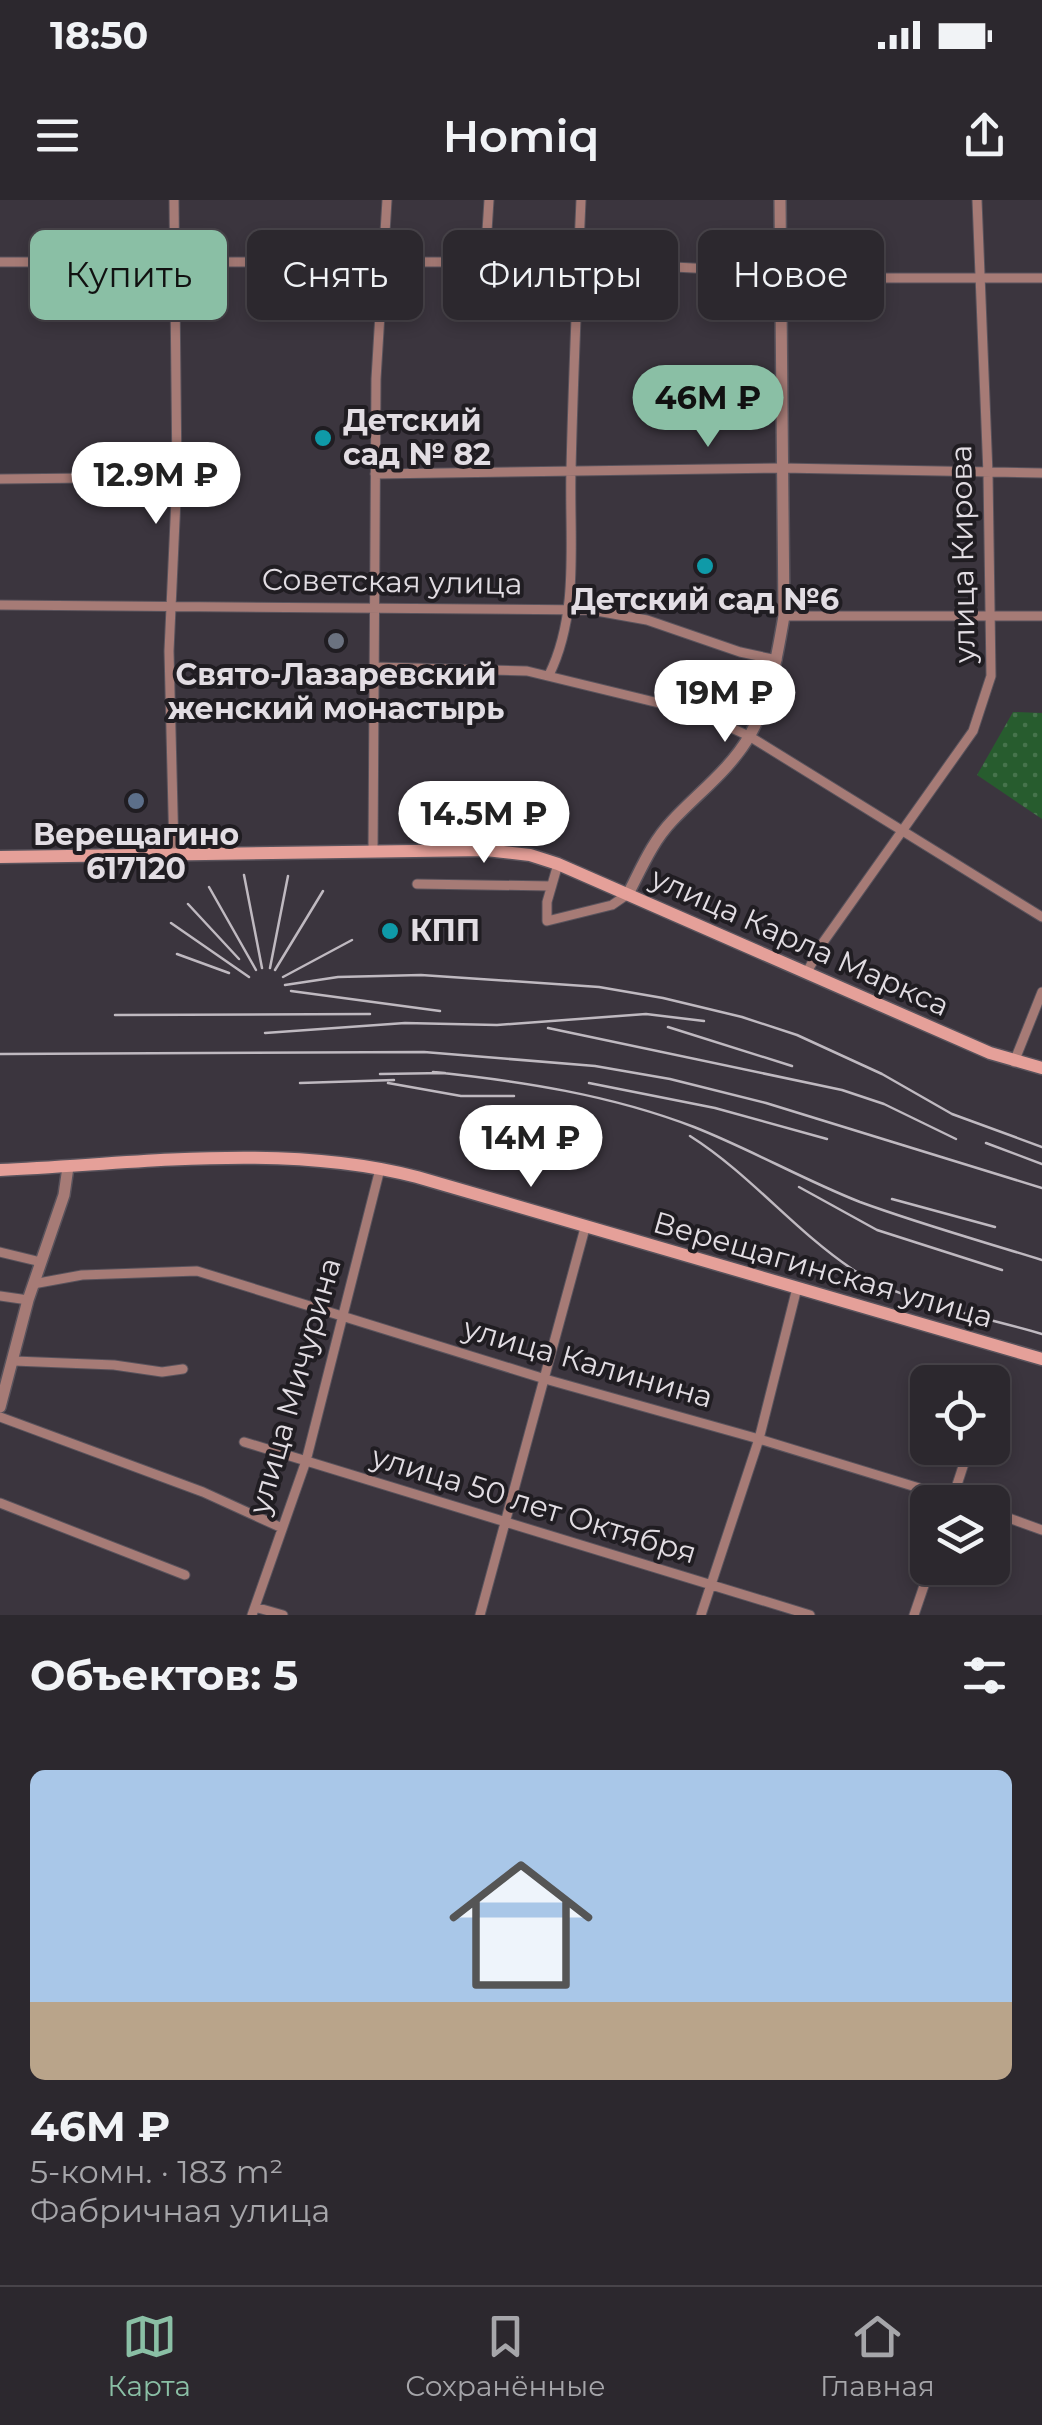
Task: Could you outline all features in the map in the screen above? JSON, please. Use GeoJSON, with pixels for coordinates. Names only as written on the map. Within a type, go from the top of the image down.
{"type":"FeatureCollection","features":[{"type":"Feature","properties":{"kind":"main road","name":"улица Карла Маркса"},"geometry":{"type":"LineString","coordinates":[[0,857],[373,851],[500,851],[530,855],[1014,1062],[1042,1068]]}},
{"type":"Feature","properties":{"kind":"main road","name":"Верещагинская улица"},"geometry":{"type":"LineString","coordinates":[[0,1170],[190,1160],[324,1162],[380,1169],[1042,1359]]}},
{"type":"Feature","properties":{"kind":"street"},"geometry":{"type":"LineString","coordinates":[[174,200],[174,230]]}},
{"type":"Feature","properties":{"kind":"street"},"geometry":{"type":"LineString","coordinates":[[386,230],[387,200]]}},
{"type":"Feature","properties":{"kind":"street"},"geometry":{"type":"LineString","coordinates":[[488,230],[489,200]]}},
{"type":"Feature","properties":{"kind":"street"},"geometry":{"type":"LineString","coordinates":[[580,230],[581,200]]}},
{"type":"Feature","properties":{"kind":"street"},"geometry":{"type":"LineString","coordinates":[[780,200],[781,230]]}},
{"type":"Feature","properties":{"kind":"street","name":"улица Кирова"},"geometry":{"type":"LineString","coordinates":[[807,972],[824,941],[973,731],[991,676],[977,200]]}},
{"type":"Feature","properties":{"kind":"street"},"geometry":{"type":"LineString","coordinates":[[0,262],[30,262]]}},
{"type":"Feature","properties":{"kind":"street"},"geometry":{"type":"LineString","coordinates":[[884,278],[1042,278]]}},
{"type":"Feature","properties":{"kind":"street"},"geometry":{"type":"LineString","coordinates":[[174,852],[169,651],[177,477],[175,320]]}},
{"type":"Feature","properties":{"kind":"street"},"geometry":{"type":"LineString","coordinates":[[373,851],[376,379],[380,320]]}},
{"type":"Feature","properties":{"kind":"street"},"geometry":{"type":"LineString","coordinates":[[549,675],[570,609],[570,473],[577,320]]}},
{"type":"Feature","properties":{"kind":"street"},"geometry":{"type":"LineString","coordinates":[[558,864],[547,921],[612,905],[628,894],[657,839],[730,763],[762,709],[784,616],[782,320]]}},
{"type":"Feature","properties":{"kind":"street"},"geometry":{"type":"LineString","coordinates":[[375,474],[782,468],[1042,472]]}},
{"type":"Feature","properties":{"kind":"street"},"geometry":{"type":"LineString","coordinates":[[0,479],[177,477]]}},
{"type":"Feature","properties":{"kind":"street","name":"Советская улица"},"geometry":{"type":"LineString","coordinates":[[0,605],[570,609],[647,620],[740,652],[776,660]]}},
{"type":"Feature","properties":{"kind":"street"},"geometry":{"type":"LineString","coordinates":[[784,616],[1042,616]]}},
{"type":"Feature","properties":{"kind":"street"},"geometry":{"type":"LineString","coordinates":[[374,667],[460,667],[549,675],[696,712],[749,736],[1042,916]]}},
{"type":"Feature","properties":{"kind":"street"},"geometry":{"type":"LineString","coordinates":[[417,884],[551,886]]}},
{"type":"Feature","properties":{"kind":"street"},"geometry":{"type":"LineString","coordinates":[[1014,1062],[1042,992]]}},
{"type":"Feature","properties":{"kind":"street"},"geometry":{"type":"LineString","coordinates":[[0,1407],[28,1300],[64,1195],[68,1167]]}},
{"type":"Feature","properties":{"kind":"street","name":"улица Мичурина"},"geometry":{"type":"LineString","coordinates":[[253,1611],[306,1461],[380,1169]]}},
{"type":"Feature","properties":{"kind":"street"},"geometry":{"type":"LineString","coordinates":[[480,1615],[585,1228]]}},
{"type":"Feature","properties":{"kind":"street"},"geometry":{"type":"LineString","coordinates":[[0,1252],[42,1262]]}},
{"type":"Feature","properties":{"kind":"street","name":"улица Калинина"},"geometry":{"type":"LineString","coordinates":[[33,1284],[82,1275],[198,1271],[910,1487]]}},
{"type":"Feature","properties":{"kind":"street"},"geometry":{"type":"LineString","coordinates":[[701,1615],[759,1439],[797,1288]]}},
{"type":"Feature","properties":{"kind":"street"},"geometry":{"type":"LineString","coordinates":[[0,1296],[28,1300]]}},
{"type":"Feature","properties":{"kind":"street"},"geometry":{"type":"LineString","coordinates":[[14,1361],[162,1372],[183,1369]]}},
{"type":"Feature","properties":{"kind":"street"},"geometry":{"type":"LineString","coordinates":[[0,1417],[204,1492],[282,1528]]}},
{"type":"Feature","properties":{"kind":"street","name":"улица 50 лет Октября"},"geometry":{"type":"LineString","coordinates":[[244,1442],[810,1615]]}},
{"type":"Feature","properties":{"kind":"street"},"geometry":{"type":"LineString","coordinates":[[0,1503],[185,1574]]}},
{"type":"Feature","properties":{"kind":"street"},"geometry":{"type":"LineString","coordinates":[[1010,1518],[1042,1530]]}},
{"type":"Feature","properties":{"kind":"street"},"geometry":{"type":"LineString","coordinates":[[914,1615],[924,1585]]}},
{"type":"Feature","properties":{"kind":"street"},"geometry":{"type":"LineString","coordinates":[[253,1611],[283,1615]]}},
{"type":"Feature","properties":{"kind":"green space"},"geometry":{"type":"Polygon","coordinates":[[[1013,712],[1042,713],[1042,819],[977,775],[1013,712]]]}},
{"type":"Feature","properties":{"kind":"railway"},"geometry":{"type":"LineString","coordinates":[[244,875],[262,968]]}},
{"type":"Feature","properties":{"kind":"railway"},"geometry":{"type":"LineString","coordinates":[[270,968],[288,876]]}},
{"type":"Feature","properties":{"kind":"railway"},"geometry":{"type":"LineString","coordinates":[[209,887],[256,970]]}},
{"type":"Feature","properties":{"kind":"railway"},"geometry":{"type":"LineString","coordinates":[[275,970],[323,891]]}},
{"type":"Feature","properties":{"kind":"railway"},"geometry":{"type":"LineString","coordinates":[[188,904],[239,959]]}},
{"type":"Feature","properties":{"kind":"railway"},"geometry":{"type":"LineString","coordinates":[[171,923],[249,977]]}},
{"type":"Feature","properties":{"kind":"railway"},"geometry":{"type":"LineString","coordinates":[[283,977],[352,940]]}},
{"type":"Feature","properties":{"kind":"railway"},"geometry":{"type":"LineString","coordinates":[[177,954],[229,973]]}},
{"type":"Feature","properties":{"kind":"railway"},"geometry":{"type":"LineString","coordinates":[[285,985],[338,977],[421,975],[599,987],[663,998],[797,1035],[882,1074],[952,1114],[1042,1147]]}},
{"type":"Feature","properties":{"kind":"railway"},"geometry":{"type":"LineString","coordinates":[[291,991],[440,1011]]}},
{"type":"Feature","properties":{"kind":"railway"},"geometry":{"type":"LineString","coordinates":[[115,1015],[370,1014]]}},
{"type":"Feature","properties":{"kind":"railway"},"geometry":{"type":"LineString","coordinates":[[265,1033],[405,1023],[497,1025],[646,1014],[704,1021]]}},
{"type":"Feature","properties":{"kind":"railway"},"geometry":{"type":"LineString","coordinates":[[668,1027],[792,1066]]}},
{"type":"Feature","properties":{"kind":"railway"},"geometry":{"type":"LineString","coordinates":[[548,1028],[842,1090],[884,1104],[956,1139]]}},
{"type":"Feature","properties":{"kind":"railway"},"geometry":{"type":"LineString","coordinates":[[0,1054],[424,1052],[595,1066],[670,1079],[766,1103],[1042,1188]]}},
{"type":"Feature","properties":{"kind":"railway"},"geometry":{"type":"LineString","coordinates":[[433,1072],[565,1091],[631,1106],[715,1136],[860,1202],[1042,1260]]}},
{"type":"Feature","properties":{"kind":"railway"},"geometry":{"type":"LineString","coordinates":[[380,1074],[445,1073]]}},
{"type":"Feature","properties":{"kind":"railway"},"geometry":{"type":"LineString","coordinates":[[300,1083],[394,1080]]}},
{"type":"Feature","properties":{"kind":"railway"},"geometry":{"type":"LineString","coordinates":[[388,1083],[461,1096],[514,1096]]}},
{"type":"Feature","properties":{"kind":"railway"},"geometry":{"type":"LineString","coordinates":[[589,1083],[715,1108],[827,1139]]}},
{"type":"Feature","properties":{"kind":"railway"},"geometry":{"type":"LineString","coordinates":[[690,1136],[732,1167],[831,1254],[872,1281],[918,1300],[1042,1334]]}},
{"type":"Feature","properties":{"kind":"railway"},"geometry":{"type":"LineString","coordinates":[[986,1143],[1042,1164]]}},
{"type":"Feature","properties":{"kind":"railway"},"geometry":{"type":"LineString","coordinates":[[799,1187],[877,1230],[1002,1270]]}},
{"type":"Feature","properties":{"kind":"railway"},"geometry":{"type":"LineString","coordinates":[[892,1199],[995,1227]]}},
{"type":"Feature","properties":{"kind":"place","name":"Детский сад № 82"},"geometry":{"type":"Point","coordinates":[323,438]}},
{"type":"Feature","properties":{"kind":"place","name":"Детский сад №6"},"geometry":{"type":"Point","coordinates":[705,566]}},
{"type":"Feature","properties":{"kind":"place","name":"Свято-Лазаревский женский монастырь"},"geometry":{"type":"Point","coordinates":[336,641]}},
{"type":"Feature","properties":{"kind":"place","name":"Верещагино 617120"},"geometry":{"type":"Point","coordinates":[136,801]}},
{"type":"Feature","properties":{"kind":"place","name":"КПП"},"geometry":{"type":"Point","coordinates":[390,931]}}]}
